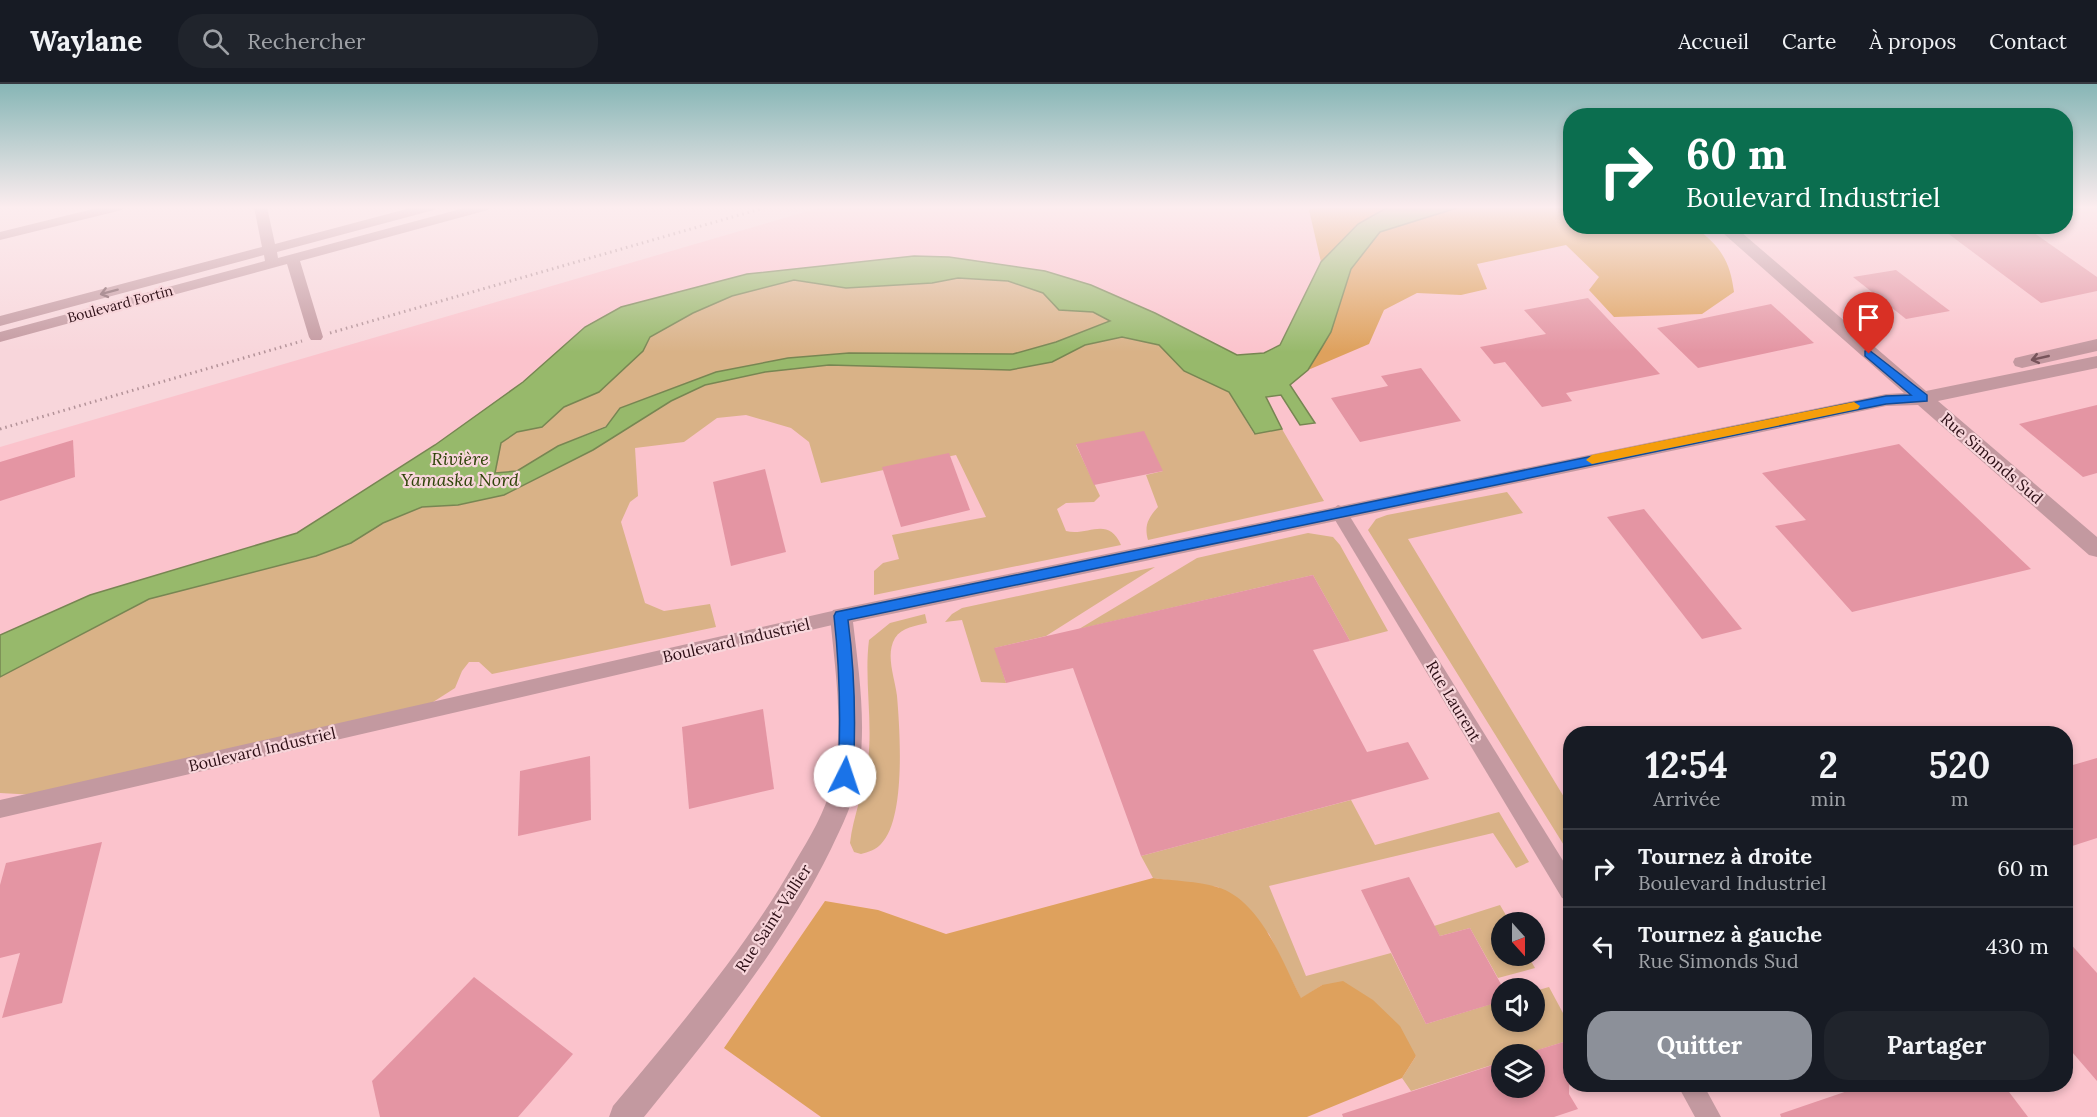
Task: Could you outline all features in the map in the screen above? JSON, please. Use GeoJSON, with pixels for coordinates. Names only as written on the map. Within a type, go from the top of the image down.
{"type":"FeatureCollection","features":[{"type":"Feature","properties":{"kind":"street","name":"Boulevard Fortin"},"geometry":{"type":"LineString","coordinates":[[0,321],[271,256],[292,258],[302,255]]}},
{"type":"Feature","properties":{"kind":"street","name":"Rue Simonds Sud"},"geometry":{"type":"LineString","coordinates":[[1755,255],[1911,395],[2097,549]]}},
{"type":"Feature","properties":{"kind":"street","name":"Boulevard Fortin"},"geometry":{"type":"LineString","coordinates":[[0,337],[271,256]]}},
{"type":"Feature","properties":{"kind":"street"},"geometry":{"type":"LineString","coordinates":[[292,258],[316,337]]}},
{"type":"Feature","properties":{"kind":"street","name":"Boulevard Industriel"},"geometry":{"type":"LineString","coordinates":[[1911,395],[2097,345]]}},
{"type":"Feature","properties":{"kind":"street","name":"Boulevard Industriel"},"geometry":{"type":"LineString","coordinates":[[0,809],[841,616],[1338,511],[1911,395],[2097,362]]}},
{"type":"Feature","properties":{"kind":"street","name":"Rue Laurent"},"geometry":{"type":"LineString","coordinates":[[1338,511],[1563,880]]}},
{"type":"Feature","properties":{"kind":"street","name":"Rue Saint-Vallier"},"geometry":{"type":"LineString","coordinates":[[624,1117],[709,1014],[797,887],[828,827],[845,776],[847,754],[848,670],[841,616]]}},
{"type":"Feature","properties":{"kind":"street"},"geometry":{"type":"LineString","coordinates":[[1694,1092],[1709,1117]]}},
{"type":"Feature","properties":{"kind":"path"},"geometry":{"type":"LineString","coordinates":[[0,429],[600,255]]}},
{"type":"Feature","properties":{"kind":"shaded area"},"geometry":{"type":"Polygon","coordinates":[[[657,255],[2097,255],[2097,1117],[0,1117],[0,447],[657,255]]]}},
{"type":"Feature","properties":{"kind":"shaded area"},"geometry":{"type":"Polygon","coordinates":[[[1319,255],[1328,255],[1321,262],[1319,255]]]}},
{"type":"Feature","properties":{"kind":"shaded area"},"geometry":{"type":"Polygon","coordinates":[[[1362,255],[1518,255],[1477,264],[1487,289],[1461,295],[1417,293],[1384,310],[1369,344],[1308,370],[1331,332],[1351,269],[1362,255]]]}},
{"type":"Feature","properties":{"kind":"shaded area"},"geometry":{"type":"Polygon","coordinates":[[[1577,255],[1723,255],[1730,272],[1734,292],[1702,314],[1614,317],[1589,290],[1599,277],[1577,255]]]}},
{"type":"Feature","properties":{"kind":"shaded area"},"geometry":{"type":"Polygon","coordinates":[[[958,278],[1008,281],[1043,293],[1059,310],[1093,312],[1110,321],[1056,342],[1013,354],[849,353],[788,358],[716,372],[620,408],[606,426],[558,446],[517,471],[495,474],[501,443],[517,432],[542,427],[564,407],[599,392],[643,351],[650,337],[693,313],[732,296],[794,280],[846,288],[932,283],[958,278]]]}},
{"type":"Feature","properties":{"kind":"shaded area"},"geometry":{"type":"Polygon","coordinates":[[[1122,337],[1159,345],[1184,371],[1229,392],[1254,434],[1282,429],[1324,501],[1148,540],[1146,530],[1148,522],[1158,507],[1146,475],[1163,471],[1076,445],[1100,496],[1094,502],[1066,503],[1057,509],[1066,531],[1082,532],[1103,529],[1116,536],[1121,545],[874,595],[874,571],[883,563],[899,559],[892,535],[986,517],[956,455],[821,483],[809,442],[791,428],[746,415],[717,418],[684,442],[635,448],[638,496],[630,502],[621,522],[645,603],[664,611],[710,604],[716,627],[492,674],[479,662],[469,662],[462,671],[455,688],[430,704],[36,795],[0,793],[0,677],[149,599],[316,556],[351,543],[383,523],[422,507],[458,505],[504,495],[593,450],[671,401],[705,385],[765,372],[829,365],[1010,370],[1052,362],[1085,345],[1122,337]]]}},
{"type":"Feature","properties":{"kind":"shaded area"},"geometry":{"type":"Polygon","coordinates":[[[1507,492],[1523,513],[1408,539],[1563,795],[1563,844],[1368,530],[1376,519],[1507,492]]]}},
{"type":"Feature","properties":{"kind":"shaded area"},"geometry":{"type":"Polygon","coordinates":[[[1308,533],[1333,537],[1340,545],[1388,631],[1350,641],[1313,575],[1079,629],[1197,558],[1308,533]]]}},
{"type":"Feature","properties":{"kind":"shaded area"},"geometry":{"type":"Polygon","coordinates":[[[1155,567],[1046,636],[995,648],[1006,683],[981,682],[962,620],[945,622],[962,608],[1155,567]]]}},
{"type":"Feature","properties":{"kind":"shaded area"},"geometry":{"type":"Polygon","coordinates":[[[925,614],[927,623],[901,631],[892,645],[891,667],[897,696],[900,752],[898,795],[889,832],[879,846],[861,854],[854,852],[850,843],[868,761],[869,640],[890,623],[925,614]]]}},
{"type":"Feature","properties":{"kind":"shaded area"},"geometry":{"type":"Polygon","coordinates":[[[1351,800],[1375,845],[1499,812],[1529,862],[1516,868],[1493,833],[1269,886],[1306,976],[1391,953],[1426,1024],[1491,1004],[1491,1032],[1545,1032],[1545,988],[1549,987],[1563,1013],[1563,1042],[1545,1048],[1545,1044],[1491,1044],[1491,1065],[1411,1091],[1402,1078],[1416,1056],[1322,985],[1301,999],[1269,934],[1218,887],[1153,878],[1141,856],[1351,800]]]}},
{"type":"Feature","properties":{"kind":"shaded area"},"geometry":{"type":"Polygon","coordinates":[[[1153,878],[1217,887],[1232,894],[1246,905],[1258,918],[1278,950],[1301,998],[1322,985],[1343,981],[1373,1000],[1400,1026],[1416,1056],[1402,1078],[1307,1117],[821,1117],[724,1048],[825,901],[878,910],[946,934],[1153,878]]]}},
{"type":"Feature","properties":{"kind":"shaded area"},"geometry":{"type":"Polygon","coordinates":[[[1500,905],[1504,912],[1491,912],[1491,966],[1470,928],[1440,936],[1434,926],[1500,905]]]}},
{"type":"Feature","properties":{"kind":"shaded area"},"geometry":{"type":"Polygon","coordinates":[[[1491,966],[1534,966],[1535,968],[1498,978],[1491,966]]]}},
{"type":"Feature","properties":{"kind":"water","name":"Rivière Yamaska Nord"},"geometry":{"type":"Polygon","coordinates":[[[1328,255],[1362,255],[1351,269],[1331,332],[1308,370],[1290,385],[1315,423],[1300,425],[1281,395],[1266,397],[1282,429],[1255,434],[1229,392],[1184,371],[1159,345],[1122,337],[1085,345],[1052,362],[1010,370],[829,365],[765,372],[705,385],[671,401],[593,450],[504,495],[458,505],[422,507],[383,523],[351,543],[316,556],[149,599],[0,677],[0,635],[90,595],[297,533],[435,445],[523,382],[585,327],[621,307],[747,274],[914,256],[949,257],[1045,271],[1091,285],[1155,313],[1237,355],[1264,353],[1280,345],[1321,262],[1328,255]],[[958,278],[932,283],[846,288],[794,280],[732,296],[693,313],[650,337],[643,351],[599,392],[564,407],[542,427],[517,432],[501,443],[495,473],[517,471],[558,446],[606,427],[620,408],[716,372],[788,358],[849,353],[1013,354],[1056,342],[1110,321],[1093,312],[1059,310],[1043,293],[1008,281],[958,278]]]}},
{"type":"Feature","properties":{"kind":"building"},"geometry":{"type":"Polygon","coordinates":[[[1977,255],[2066,255],[2097,277],[2097,291],[2041,303],[1977,255]]]}},
{"type":"Feature","properties":{"kind":"building"},"geometry":{"type":"Polygon","coordinates":[[[1896,270],[1950,311],[1906,319],[1853,277],[1896,270]]]}},
{"type":"Feature","properties":{"kind":"building"},"geometry":{"type":"Polygon","coordinates":[[[1588,298],[1660,374],[1566,393],[1572,401],[1542,407],[1505,362],[1494,364],[1480,347],[1546,334],[1524,310],[1588,298]]]}},
{"type":"Feature","properties":{"kind":"building"},"geometry":{"type":"Polygon","coordinates":[[[1771,304],[1814,343],[1698,368],[1657,328],[1771,304]]]}},
{"type":"Feature","properties":{"kind":"building"},"geometry":{"type":"Polygon","coordinates":[[[1421,368],[1461,421],[1360,442],[1331,398],[1388,386],[1381,376],[1421,368]]]}},
{"type":"Feature","properties":{"kind":"building"},"geometry":{"type":"Polygon","coordinates":[[[2097,405],[2097,473],[2083,477],[2019,424],[2097,405]]]}},
{"type":"Feature","properties":{"kind":"building"},"geometry":{"type":"Polygon","coordinates":[[[1144,431],[1163,471],[1094,485],[1076,444],[1144,431]]]}},
{"type":"Feature","properties":{"kind":"building"},"geometry":{"type":"Polygon","coordinates":[[[73,440],[75,477],[0,501],[0,462],[73,440]]]}},
{"type":"Feature","properties":{"kind":"building"},"geometry":{"type":"Polygon","coordinates":[[[1899,444],[2031,569],[1852,612],[1775,526],[1806,520],[1762,473],[1899,444]]]}},
{"type":"Feature","properties":{"kind":"building"},"geometry":{"type":"Polygon","coordinates":[[[949,453],[970,510],[901,527],[882,467],[949,453]]]}},
{"type":"Feature","properties":{"kind":"building"},"geometry":{"type":"Polygon","coordinates":[[[765,469],[786,552],[731,566],[713,482],[765,469]]]}},
{"type":"Feature","properties":{"kind":"building"},"geometry":{"type":"Polygon","coordinates":[[[1644,509],[1742,629],[1702,639],[1607,517],[1644,509]]]}},
{"type":"Feature","properties":{"kind":"building"},"geometry":{"type":"Polygon","coordinates":[[[1313,575],[1350,641],[1313,650],[1367,752],[1408,742],[1429,779],[1141,856],[1073,668],[1006,683],[994,648],[1313,575]]]}},
{"type":"Feature","properties":{"kind":"building"},"geometry":{"type":"Polygon","coordinates":[[[763,709],[774,789],[689,809],[682,727],[763,709]]]}},
{"type":"Feature","properties":{"kind":"building"},"geometry":{"type":"Polygon","coordinates":[[[590,756],[591,820],[518,836],[520,771],[590,756]]]}},
{"type":"Feature","properties":{"kind":"building"},"geometry":{"type":"Polygon","coordinates":[[[2097,758],[2097,838],[2073,846],[2073,765],[2097,758]]]}},
{"type":"Feature","properties":{"kind":"building"},"geometry":{"type":"Polygon","coordinates":[[[102,842],[62,1003],[2,1018],[20,953],[0,958],[0,885],[6,863],[102,842]]]}},
{"type":"Feature","properties":{"kind":"building"},"geometry":{"type":"Polygon","coordinates":[[[1409,877],[1440,936],[1470,928],[1498,978],[1491,978],[1491,1004],[1426,1024],[1361,890],[1409,877]]]}},
{"type":"Feature","properties":{"kind":"building"},"geometry":{"type":"Polygon","coordinates":[[[2073,947],[2097,973],[2097,1081],[2073,1053],[2073,947]]]}},
{"type":"Feature","properties":{"kind":"building"},"geometry":{"type":"Polygon","coordinates":[[[474,977],[573,1054],[518,1117],[380,1117],[372,1081],[474,977]]]}},
{"type":"Feature","properties":{"kind":"building"},"geometry":{"type":"Polygon","coordinates":[[[1563,1042],[1563,1092],[1569,1092],[1578,1109],[1554,1117],[1343,1117],[1342,1114],[1491,1066],[1491,1098],[1545,1098],[1545,1048],[1563,1042]]]}},
{"type":"Feature","properties":{"kind":"building"},"geometry":{"type":"Polygon","coordinates":[[[1845,1092],[2009,1092],[2028,1117],[1781,1117],[1780,1114],[1845,1092]]]}},
{"type":"Feature","properties":{"kind":"slow traffic"},"geometry":{"type":"LineString","coordinates":[[1592,460],[1854,406]]}},
{"type":"Feature","properties":{"kind":"route"},"geometry":{"type":"LineString","coordinates":[[845,776],[849,720],[848,670],[841,616],[1338,511],[1841,409],[1898,398],[1923,398],[1869,354]]}}]}
